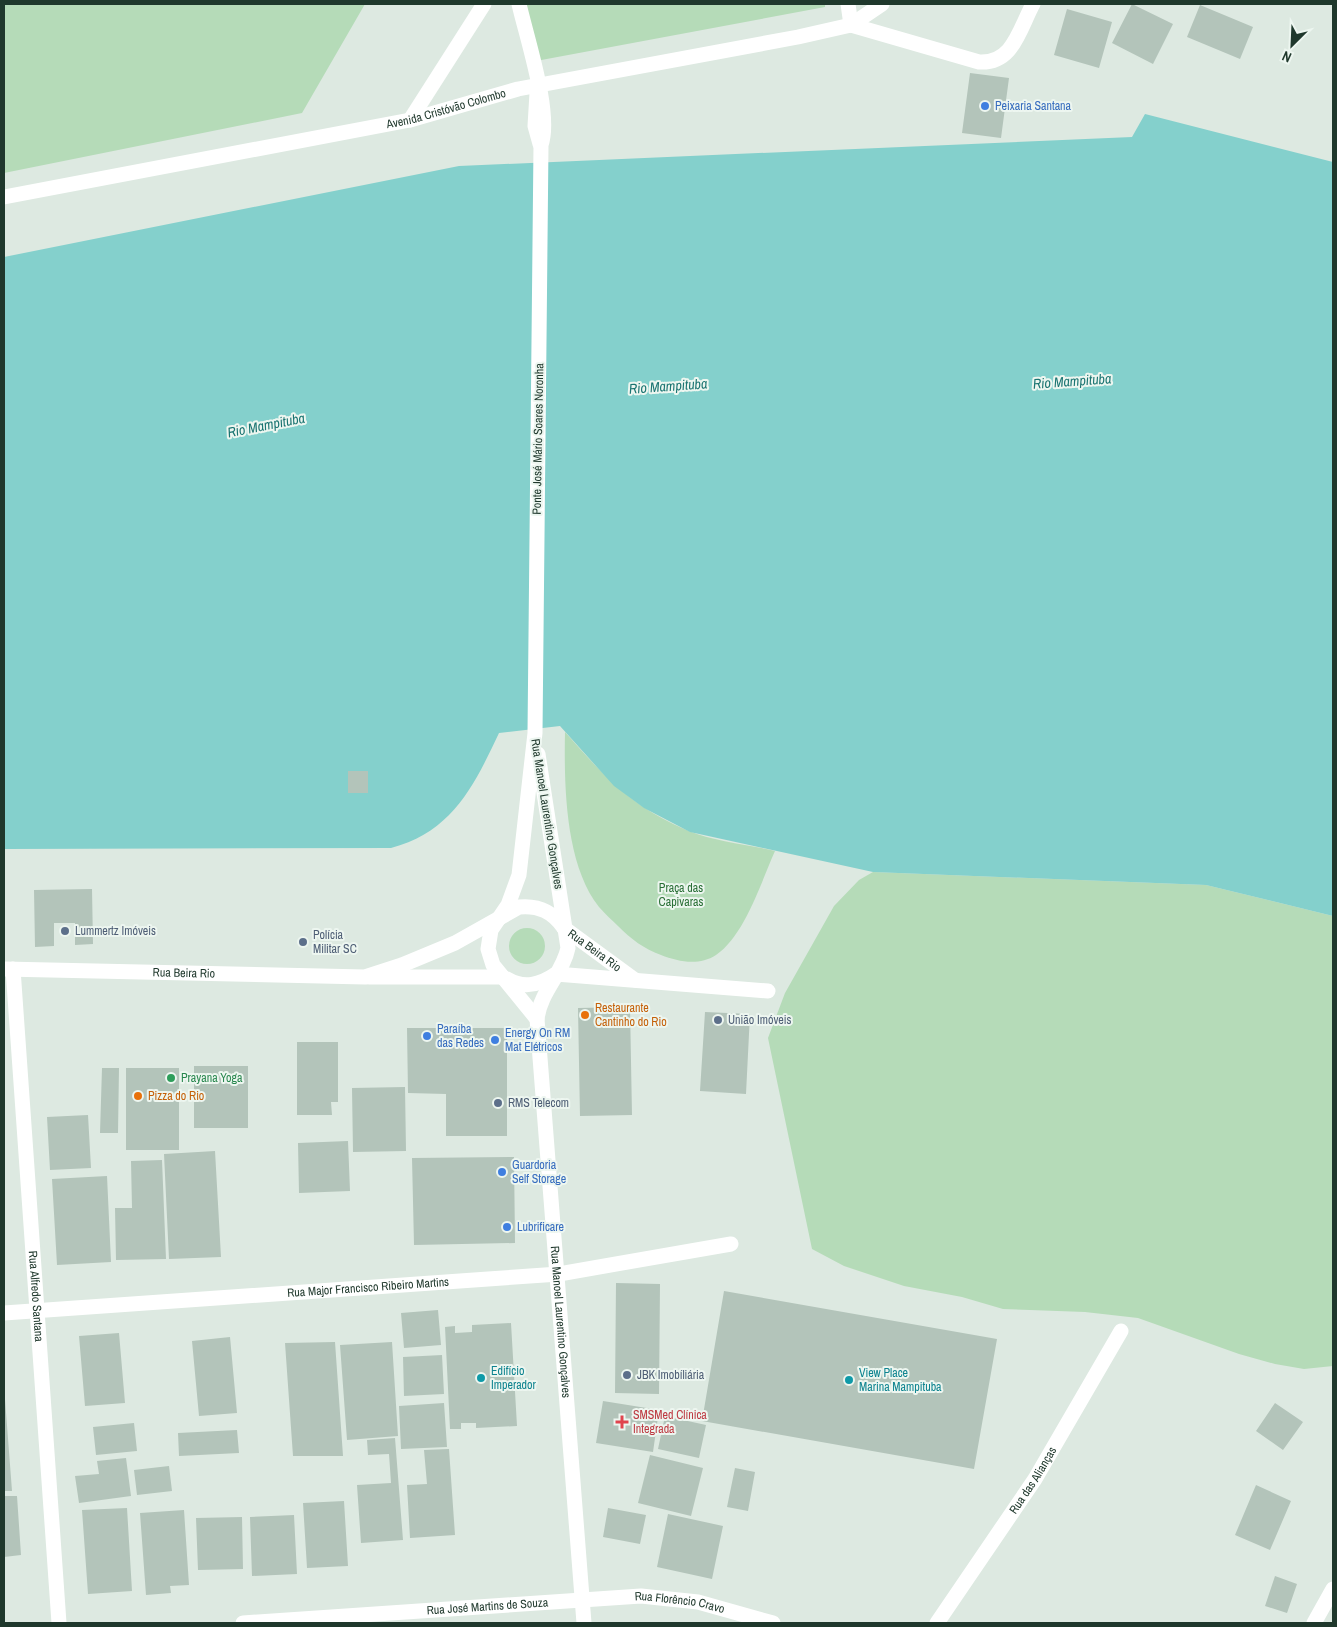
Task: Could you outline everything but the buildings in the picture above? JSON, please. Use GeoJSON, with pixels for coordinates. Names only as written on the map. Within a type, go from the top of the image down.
{"type":"FeatureCollection","features":[{"type":"Feature","properties":{"kind":"street"},"geometry":{"type":"LineString","coordinates":[[410,120],[484,4]]}},
{"type":"Feature","properties":{"kind":"street","name":"Ponte José Mário Soares Noronha"},"geometry":{"type":"LineString","coordinates":[[519,4],[545,120],[541,145],[535,732]]}},
{"type":"Feature","properties":{"kind":"street"},"geometry":{"type":"LineString","coordinates":[[848,4],[852,25],[979,62],[999,60],[1009,50],[1033,4]]}},
{"type":"Feature","properties":{"kind":"street","name":"Avenida Cristóvão Colombo"},"geometry":{"type":"LineString","coordinates":[[4,197],[410,120],[538,85],[778,41],[852,25],[882,4]]}},
{"type":"Feature","properties":{"kind":"street","name":"Rua Manoel Laurentino Gonçalves"},"geometry":{"type":"LineString","coordinates":[[535,732],[519,875],[503,914],[491,930],[488,949],[493,964],[538,1019]]}},
{"type":"Feature","properties":{"kind":"street","name":"Rua Manoel Laurentino Gonçalves"},"geometry":{"type":"LineString","coordinates":[[535,732],[568,948],[566,958],[540,1005],[538,1019],[559,1274],[584,1623]]}},
{"type":"Feature","properties":{"kind":"street","name":"Rua Beira Rio"},"geometry":{"type":"LineString","coordinates":[[365,977],[402,965],[455,943],[519,906],[537,907],[553,914],[564,928],[635,980]]}},
{"type":"Feature","properties":{"kind":"street","name":"Rua Beira Rio"},"geometry":{"type":"LineString","coordinates":[[8,969],[365,977],[503,977],[514,983],[526,985],[544,982],[556,974],[768,991]]}},
{"type":"Feature","properties":{"kind":"street","name":"Rua Alfredo Santana"},"geometry":{"type":"LineString","coordinates":[[8,969],[37,1311],[59,1623]]}},
{"type":"Feature","properties":{"kind":"street","name":"Rua Major Francisco Ribeiro Martins"},"geometry":{"type":"LineString","coordinates":[[4,1313],[559,1274],[731,1244]]}},
{"type":"Feature","properties":{"kind":"street","name":"Rua das Alianças"},"geometry":{"type":"LineString","coordinates":[[936,1623],[1035,1479],[1121,1332]]}},
{"type":"Feature","properties":{"kind":"street"},"geometry":{"type":"LineString","coordinates":[[1314,1623],[1333,1589]]}},
{"type":"Feature","properties":{"kind":"street","name":"Rua Florêncio Cravo"},"geometry":{"type":"LineString","coordinates":[[582,1600],[641,1596],[671,1598],[714,1606],[773,1623]]}},
{"type":"Feature","properties":{"kind":"street","name":"Rua José Martins de Souza"},"geometry":{"type":"LineString","coordinates":[[243,1623],[582,1600]]}},
{"type":"Feature","properties":{"kind":"green space"},"geometry":{"type":"Polygon","coordinates":[[[4,4],[365,4],[302,113],[4,173],[4,4]]]}},
{"type":"Feature","properties":{"kind":"green space"},"geometry":{"type":"Polygon","coordinates":[[[525,4],[825,4],[825,7],[536,61],[525,4]]]}},
{"type":"Feature","properties":{"kind":"green space","name":"Praça das Capivaras"},"geometry":{"type":"Polygon","coordinates":[[[565,732],[607,777],[651,812],[698,834],[775,851],[744,921],[726,946],[716,955],[703,961],[689,962],[675,960],[655,953],[643,947],[623,931],[599,907],[579,869],[573,847],[566,799],[565,732]]]}},
{"type":"Feature","properties":{"kind":"green space"},"geometry":{"type":"Polygon","coordinates":[[[873,872],[1206,885],[1333,916],[1333,1366],[1304,1369],[1275,1364],[1239,1354],[1138,1318],[1085,1312],[1003,1309],[962,1297],[904,1286],[844,1266],[812,1249],[768,1038],[785,993],[834,906],[859,880],[873,872]]]}},
{"type":"Feature","properties":{"kind":"green space"},"geometry":{"type":"Polygon","coordinates":[[[527,928],[534,929],[540,933],[544,939],[544,953],[540,959],[534,963],[527,964],[520,963],[514,959],[510,953],[509,946],[510,939],[514,933],[520,929],[527,928]]]}},
{"type":"Feature","properties":{"kind":"water","name":"Rio Mampituba"},"geometry":{"type":"Polygon","coordinates":[[[1145,114],[1333,162],[1333,916],[1206,885],[873,872],[690,832],[644,808],[614,786],[560,726],[499,733],[470,788],[445,819],[430,831],[412,841],[391,848],[4,849],[4,257],[459,166],[1132,137],[1145,114]]]}},
{"type":"Feature","properties":{"kind":"place","name":"Peixaria Santana"},"geometry":{"type":"Point","coordinates":[985,106]}},
{"type":"Feature","properties":{"kind":"place","name":"Lummertz Imóveis"},"geometry":{"type":"Point","coordinates":[65,931]}},
{"type":"Feature","properties":{"kind":"place","name":"Polícia Militar SC"},"geometry":{"type":"Point","coordinates":[303,942]}},
{"type":"Feature","properties":{"kind":"place","name":"Restaurante Cantinho do Rio"},"geometry":{"type":"Point","coordinates":[585,1015]}},
{"type":"Feature","properties":{"kind":"place","name":"União Imóveis"},"geometry":{"type":"Point","coordinates":[718,1020]}},
{"type":"Feature","properties":{"kind":"place","name":"Paraíba das Redes"},"geometry":{"type":"Point","coordinates":[427,1036]}},
{"type":"Feature","properties":{"kind":"place","name":"Energy On RM Mat Elétricos"},"geometry":{"type":"Point","coordinates":[495,1040]}},
{"type":"Feature","properties":{"kind":"place","name":"Prayana Yoga"},"geometry":{"type":"Point","coordinates":[171,1078]}},
{"type":"Feature","properties":{"kind":"place","name":"Pizza do Rio"},"geometry":{"type":"Point","coordinates":[138,1096]}},
{"type":"Feature","properties":{"kind":"place","name":"RMS Telecom"},"geometry":{"type":"Point","coordinates":[498,1103]}},
{"type":"Feature","properties":{"kind":"place","name":"Guardoria Self Storage"},"geometry":{"type":"Point","coordinates":[502,1172]}},
{"type":"Feature","properties":{"kind":"place","name":"Lubrificare"},"geometry":{"type":"Point","coordinates":[507,1227]}},
{"type":"Feature","properties":{"kind":"place","name":"JBK Imobíliária"},"geometry":{"type":"Point","coordinates":[627,1375]}},
{"type":"Feature","properties":{"kind":"place","name":"Edifício Imperador"},"geometry":{"type":"Point","coordinates":[481,1378]}},
{"type":"Feature","properties":{"kind":"place","name":"View Place Marina Mampituba"},"geometry":{"type":"Point","coordinates":[849,1380]}},
{"type":"Feature","properties":{"kind":"place","name":"SMSMed Clínica Integrada"},"geometry":{"type":"Point","coordinates":[622,1422]}}]}
